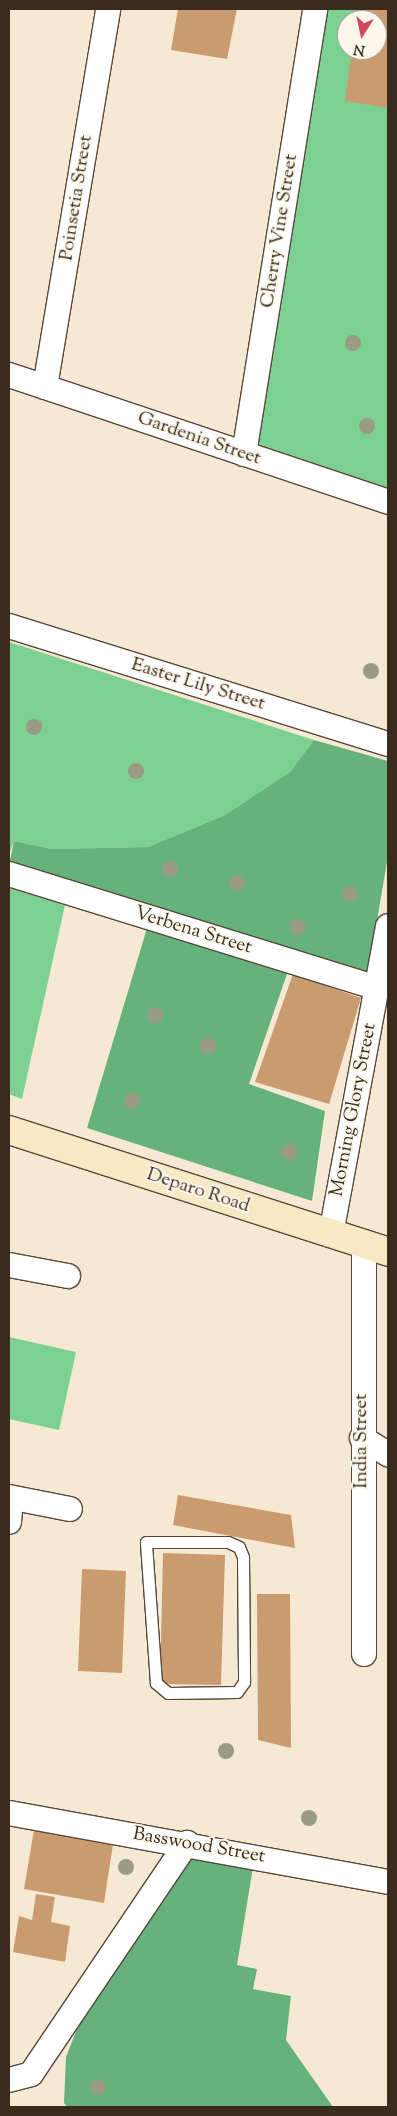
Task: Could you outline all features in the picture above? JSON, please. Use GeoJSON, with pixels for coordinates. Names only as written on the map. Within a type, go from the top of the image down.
{"type":"FeatureCollection","features":[{"type":"Feature","properties":{"kind":"main road","name":"Deparo Road"},"geometry":{"type":"LineString","coordinates":[[9,1130],[376,1248]]}},
{"type":"Feature","properties":{"kind":"street","name":"Poinsetia Street"},"geometry":{"type":"LineString","coordinates":[[45,387],[108,9]]}},
{"type":"Feature","properties":{"kind":"street","name":"Cherry Vine Street"},"geometry":{"type":"LineString","coordinates":[[244,454],[315,9]]}},
{"type":"Feature","properties":{"kind":"street","name":"Gardenia Street"},"geometry":{"type":"LineString","coordinates":[[9,376],[388,502]]}},
{"type":"Feature","properties":{"kind":"street","name":"Easter Lily Street"},"geometry":{"type":"LineString","coordinates":[[9,626],[388,744]]}},
{"type":"Feature","properties":{"kind":"street","name":"Verbena Street"},"geometry":{"type":"LineString","coordinates":[[9,874],[377,988]]}},
{"type":"Feature","properties":{"kind":"street","name":"Morning Glory Street"},"geometry":{"type":"LineString","coordinates":[[331,1234],[388,926]]}},
{"type":"Feature","properties":{"kind":"street","name":"India Street"},"geometry":{"type":"LineString","coordinates":[[363,1646],[362,1438],[376,1248]]}},
{"type":"Feature","properties":{"kind":"street"},"geometry":{"type":"LineString","coordinates":[[9,1265],[68,1276]]}},
{"type":"Feature","properties":{"kind":"street"},"geometry":{"type":"LineString","coordinates":[[362,1438],[388,1454]]}},
{"type":"Feature","properties":{"kind":"street"},"geometry":{"type":"LineString","coordinates":[[9,1522],[10,1497],[70,1508]]}},
{"type":"Feature","properties":{"kind":"street","name":"Basswood Street"},"geometry":{"type":"LineString","coordinates":[[9,1813],[187,1843],[388,1882]]}},
{"type":"Feature","properties":{"kind":"street"},"geometry":{"type":"LineString","coordinates":[[9,2080],[31,2074],[187,1843]]}},
{"type":"Feature","properties":{"kind":"lane"},"geometry":{"type":"LineString","coordinates":[[146,1542],[228,1542],[239,1547],[243,1556],[244,1682],[237,1692],[168,1693],[156,1683],[146,1542]]}},
{"type":"Feature","properties":{"kind":"green space"},"geometry":{"type":"Polygon","coordinates":[[[325,9],[388,9],[388,493],[255,450],[325,9]]]}},
{"type":"Feature","properties":{"kind":"green space"},"geometry":{"type":"Polygon","coordinates":[[[9,642],[314,740],[290,772],[225,815],[148,847],[52,849],[14,841],[9,855],[9,642]]]}},
{"type":"Feature","properties":{"kind":"green space"},"geometry":{"type":"Polygon","coordinates":[[[314,740],[388,761],[388,856],[368,973],[9,865],[14,841],[52,849],[148,847],[225,815],[290,772],[314,740]]]}},
{"type":"Feature","properties":{"kind":"green space"},"geometry":{"type":"Polygon","coordinates":[[[9,888],[65,905],[22,1099],[9,1094],[9,888]]]}},
{"type":"Feature","properties":{"kind":"green space"},"geometry":{"type":"Polygon","coordinates":[[[147,928],[288,971],[249,1084],[325,1111],[312,1201],[87,1128],[147,928]]]}},
{"type":"Feature","properties":{"kind":"green space"},"geometry":{"type":"Polygon","coordinates":[[[9,1337],[76,1352],[59,1430],[9,1419],[9,1337]]]}},
{"type":"Feature","properties":{"kind":"green space"},"geometry":{"type":"Polygon","coordinates":[[[192,1856],[253,1867],[237,1965],[257,1969],[253,1989],[291,1996],[286,2040],[333,2107],[67,2107],[64,2103],[66,2057],[80,2021],[192,1856]]]}},
{"type":"Feature","properties":{"kind":"building"},"geometry":{"type":"Polygon","coordinates":[[[178,9],[237,9],[227,59],[171,50],[178,9]]]}},
{"type":"Feature","properties":{"kind":"building"},"geometry":{"type":"Polygon","coordinates":[[[388,9],[388,108],[345,101],[351,60],[387,60],[387,10],[359,10],[388,9]]]}},
{"type":"Feature","properties":{"kind":"building"},"geometry":{"type":"Polygon","coordinates":[[[293,974],[361,998],[329,1104],[255,1082],[293,974]]]}},
{"type":"Feature","properties":{"kind":"building"},"geometry":{"type":"Polygon","coordinates":[[[178,1495],[291,1515],[295,1548],[173,1525],[178,1495]]]}},
{"type":"Feature","properties":{"kind":"building"},"geometry":{"type":"Polygon","coordinates":[[[163,1553],[225,1555],[221,1685],[160,1684],[163,1553]]]}},
{"type":"Feature","properties":{"kind":"building"},"geometry":{"type":"Polygon","coordinates":[[[82,1569],[126,1571],[122,1673],[78,1671],[82,1569]]]}},
{"type":"Feature","properties":{"kind":"building"},"geometry":{"type":"Polygon","coordinates":[[[257,1594],[290,1594],[291,1748],[258,1740],[257,1594]]]}},
{"type":"Feature","properties":{"kind":"building"},"geometry":{"type":"Polygon","coordinates":[[[34,1830],[113,1844],[104,1903],[24,1889],[34,1830]]]}},
{"type":"Feature","properties":{"kind":"building"},"geometry":{"type":"Polygon","coordinates":[[[36,1894],[55,1897],[51,1922],[70,1926],[65,1962],[13,1952],[19,1916],[32,1920],[36,1894]]]}}]}
